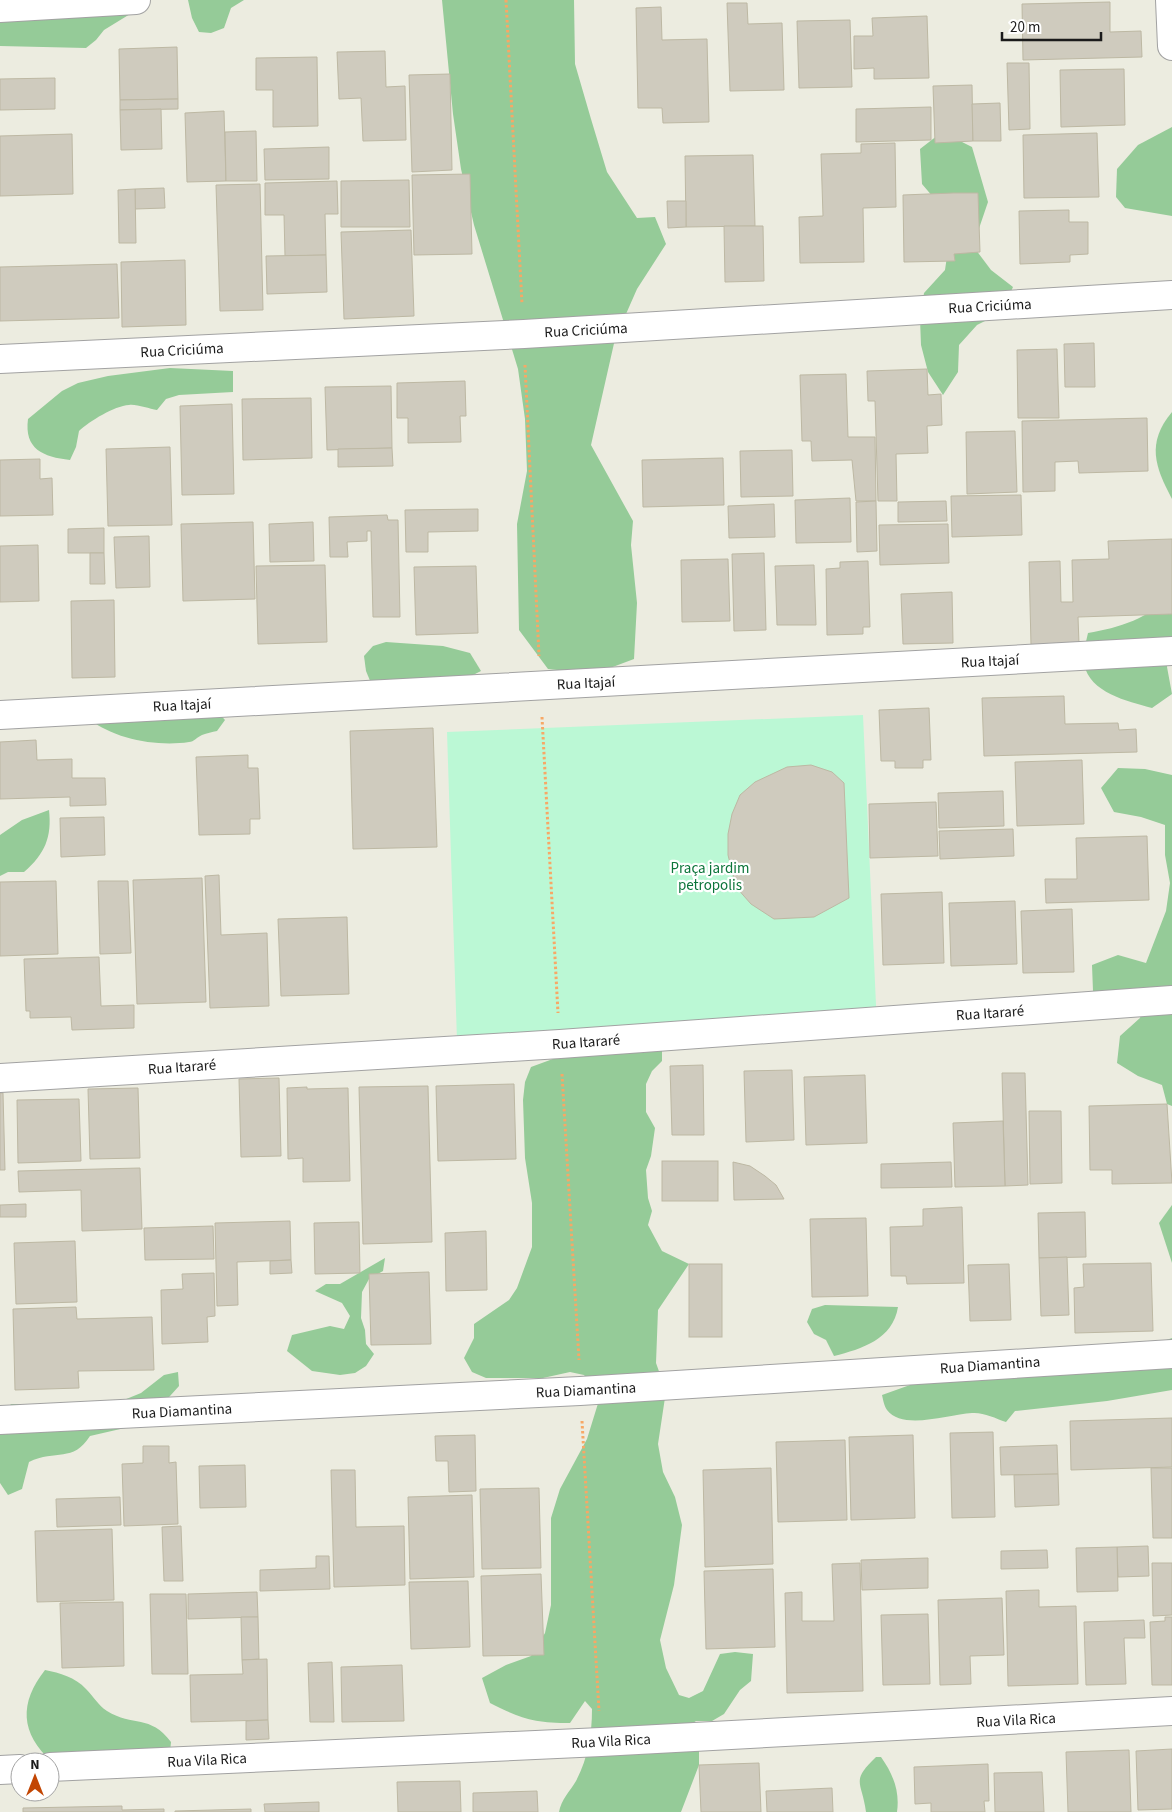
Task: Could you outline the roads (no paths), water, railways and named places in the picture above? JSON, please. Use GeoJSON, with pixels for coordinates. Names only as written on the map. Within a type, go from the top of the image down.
{"type":"FeatureCollection","features":[{"type":"Feature","properties":{"kind":"street"},"geometry":{"type":"LineString","coordinates":[[0,8],[136,0]]}},
{"type":"Feature","properties":{"kind":"street"},"geometry":{"type":"LineString","coordinates":[[1170,0],[1172,46]]}},
{"type":"Feature","properties":{"kind":"street","name":"Rua Criciúma"},"geometry":{"type":"LineString","coordinates":[[0,358],[524,334],[1172,295]]}},
{"type":"Feature","properties":{"kind":"street","name":"Rua Itajaí"},"geometry":{"type":"LineString","coordinates":[[0,715],[1172,651]]}},
{"type":"Feature","properties":{"kind":"street","name":"Rua Itararé"},"geometry":{"type":"LineString","coordinates":[[0,1078],[560,1044],[1172,1000]]}},
{"type":"Feature","properties":{"kind":"street","name":"Rua Diamantina"},"geometry":{"type":"LineString","coordinates":[[0,1420],[580,1390],[1172,1354]]}},
{"type":"Feature","properties":{"kind":"street","name":"Rua Vila Rica"},"geometry":{"type":"LineString","coordinates":[[60,1767],[601,1742],[1172,1712]]}},
{"type":"Feature","properties":{"kind":"park label","name":"Praça jardim petropolis"},"geometry":{"type":"Point","coordinates":[710,876]}}]}
